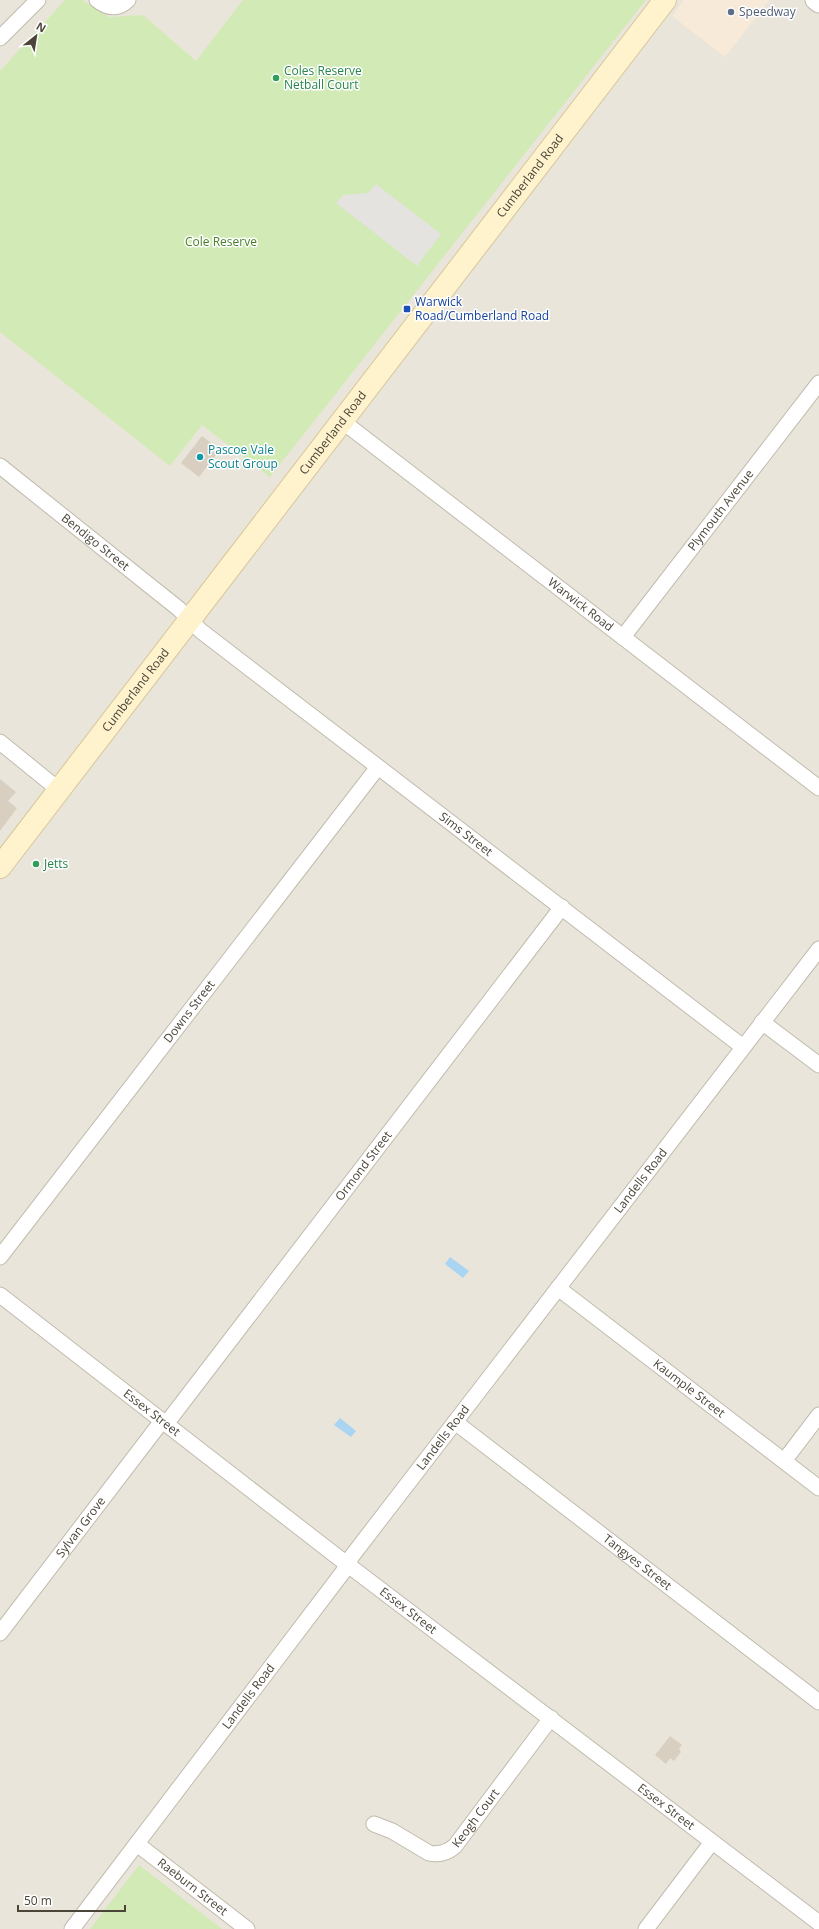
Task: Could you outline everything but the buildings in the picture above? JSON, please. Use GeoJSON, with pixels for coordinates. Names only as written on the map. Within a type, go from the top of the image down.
{"type":"FeatureCollection","features":[{"type":"Feature","properties":{"kind":"main road","name":"Cumberland Road"},"geometry":{"type":"LineString","coordinates":[[0,867],[665,0]]}},
{"type":"Feature","properties":{"kind":"street"},"geometry":{"type":"LineString","coordinates":[[0,38],[38,0]]}},
{"type":"Feature","properties":{"kind":"street"},"geometry":{"type":"LineString","coordinates":[[102,3],[120,6],[128,0]]}},
{"type":"Feature","properties":{"kind":"street"},"geometry":{"type":"LineString","coordinates":[[815,0],[819,3]]}},
{"type":"Feature","properties":{"kind":"street","name":"Plymouth Avenue"},"geometry":{"type":"LineString","coordinates":[[623,637],[819,383]]}},
{"type":"Feature","properties":{"kind":"street","name":"Warwick Road"},"geometry":{"type":"LineString","coordinates":[[342,421],[819,788]]}},
{"type":"Feature","properties":{"kind":"street","name":"Bendigo Street"},"geometry":{"type":"LineString","coordinates":[[0,466],[175,606],[190,620]]}},
{"type":"Feature","properties":{"kind":"street","name":"Sims Street"},"geometry":{"type":"LineString","coordinates":[[190,620],[378,767],[743,1047]]}},
{"type":"Feature","properties":{"kind":"street"},"geometry":{"type":"LineString","coordinates":[[0,742],[59,790]]}},
{"type":"Feature","properties":{"kind":"street","name":"Downs Street"},"geometry":{"type":"LineString","coordinates":[[0,1257],[378,767]]}},
{"type":"Feature","properties":{"kind":"street","name":"Ormond Street"},"geometry":{"type":"LineString","coordinates":[[164,1423],[562,907]]}},
{"type":"Feature","properties":{"kind":"street","name":"Landells Road"},"geometry":{"type":"LineString","coordinates":[[72,1929],[455,1422],[819,949]]}},
{"type":"Feature","properties":{"kind":"street"},"geometry":{"type":"LineString","coordinates":[[762,1022],[819,1065]]}},
{"type":"Feature","properties":{"kind":"street","name":"Kaumple Street"},"geometry":{"type":"LineString","coordinates":[[558,1288],[819,1488]]}},
{"type":"Feature","properties":{"kind":"street","name":"Essex Street"},"geometry":{"type":"LineString","coordinates":[[0,1295],[164,1423],[819,1923]]}},
{"type":"Feature","properties":{"kind":"street"},"geometry":{"type":"LineString","coordinates":[[784,1461],[819,1415]]}},
{"type":"Feature","properties":{"kind":"street","name":"Tangyes Street"},"geometry":{"type":"LineString","coordinates":[[455,1422],[819,1702]]}},
{"type":"Feature","properties":{"kind":"street","name":"Sylvan Grove"},"geometry":{"type":"LineString","coordinates":[[0,1633],[164,1423]]}},
{"type":"Feature","properties":{"kind":"street","name":"Keogh Court"},"geometry":{"type":"LineString","coordinates":[[374,1824],[392,1831],[429,1853],[436,1854],[448,1852],[455,1846],[551,1718]]}},
{"type":"Feature","properties":{"kind":"street"},"geometry":{"type":"LineString","coordinates":[[646,1929],[712,1842]]}},
{"type":"Feature","properties":{"kind":"street","name":"Raeburn Street"},"geometry":{"type":"LineString","coordinates":[[137,1844],[247,1929]]}},
{"type":"Feature","properties":{"kind":"shaded area"},"geometry":{"type":"Polygon","coordinates":[[[0,0],[819,0],[819,1929],[0,1929],[0,0]]]}},
{"type":"Feature","properties":{"kind":"shaded area"},"geometry":{"type":"Polygon","coordinates":[[[684,0],[769,0],[725,57],[672,16],[684,0]]]}},
{"type":"Feature","properties":{"kind":"shaded area"},"geometry":{"type":"Polygon","coordinates":[[[376,184],[441,234],[417,266],[336,203],[343,195],[368,193],[376,184]]]}},
{"type":"Feature","properties":{"kind":"green space","name":"Cole Reserve"},"geometry":{"type":"Polygon","coordinates":[[[65,0],[82,0],[109,17],[143,15],[196,61],[243,0],[646,0],[270,477],[202,425],[170,466],[0,332],[0,71],[65,0]]]}},
{"type":"Feature","properties":{"kind":"green space"},"geometry":{"type":"Polygon","coordinates":[[[139,1865],[222,1929],[90,1929],[139,1865]]]}},
{"type":"Feature","properties":{"kind":"water"},"geometry":{"type":"Polygon","coordinates":[[[450,1257],[469,1271],[463,1278],[445,1264],[450,1257]]]}},
{"type":"Feature","properties":{"kind":"water"},"geometry":{"type":"Polygon","coordinates":[[[340,1418],[356,1431],[351,1437],[334,1425],[340,1418]]]}},
{"type":"Feature","properties":{"kind":"place","name":"Speedway"},"geometry":{"type":"Point","coordinates":[731,12]}},
{"type":"Feature","properties":{"kind":"place","name":"Coles Reserve Netball Court"},"geometry":{"type":"Point","coordinates":[276,78]}},
{"type":"Feature","properties":{"kind":"place","name":"Warwick Road/Cumberland Road"},"geometry":{"type":"Point","coordinates":[407,309]}},
{"type":"Feature","properties":{"kind":"place","name":"Pascoe Vale Scout Group"},"geometry":{"type":"Point","coordinates":[200,457]}},
{"type":"Feature","properties":{"kind":"place","name":"Jetts"},"geometry":{"type":"Point","coordinates":[36,864]}}]}
